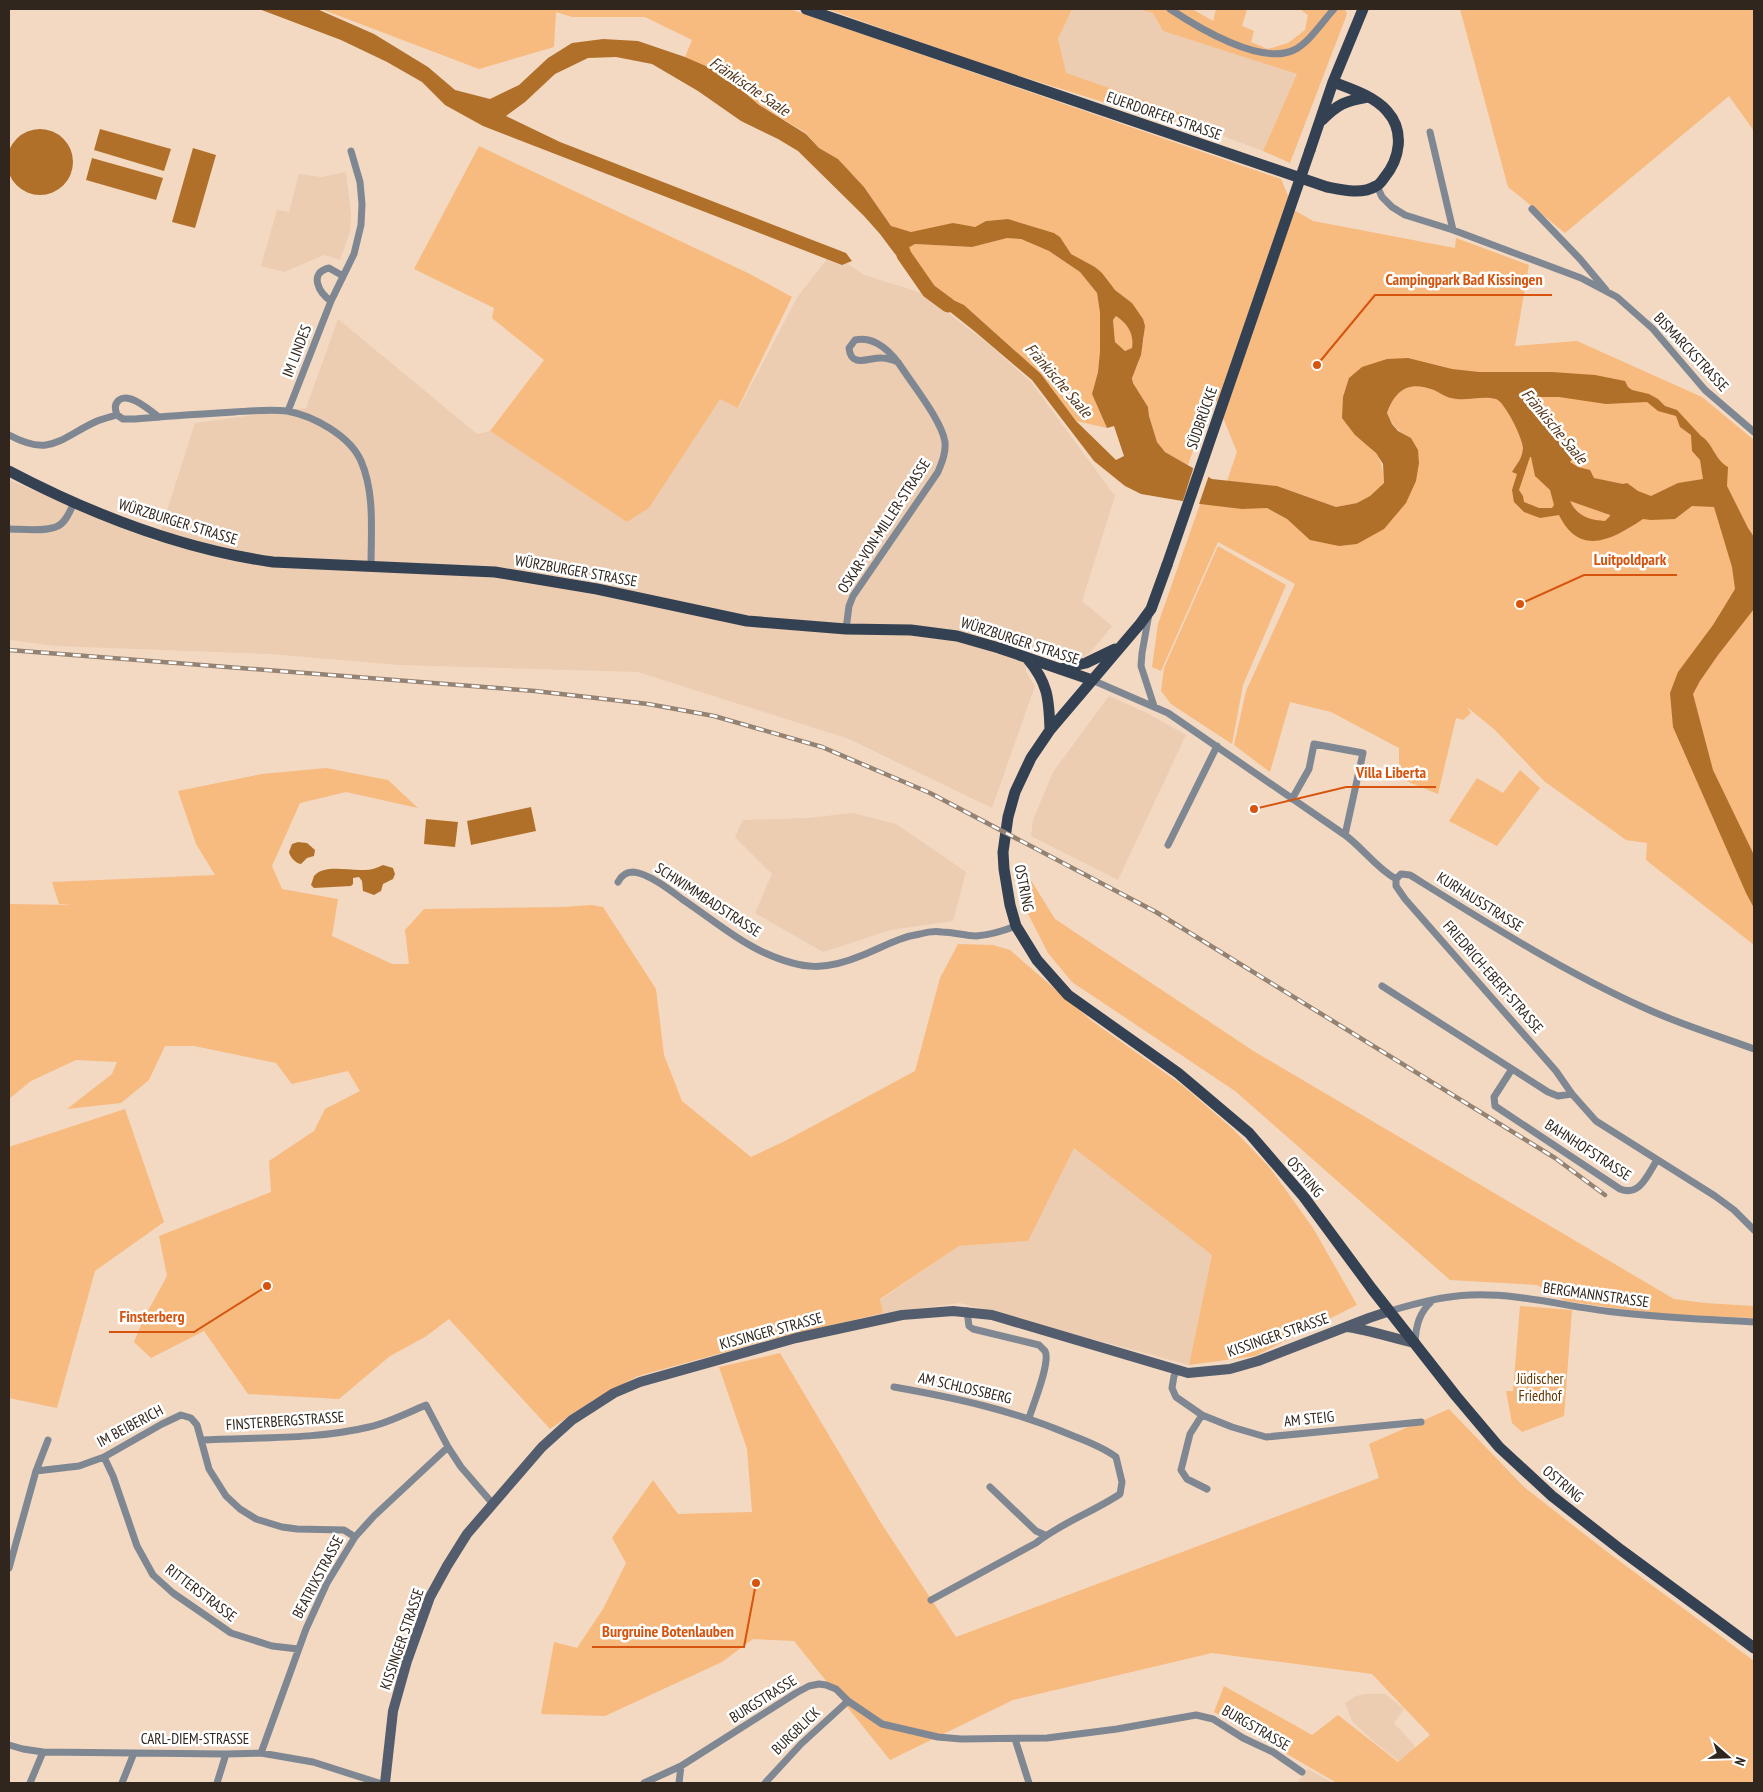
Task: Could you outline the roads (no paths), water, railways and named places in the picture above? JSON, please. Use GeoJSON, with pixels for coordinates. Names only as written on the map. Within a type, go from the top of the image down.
{"type":"FeatureCollection","features":[{"type":"Feature","properties":{"kind":"main road","name":"EUERDORFER STRASSE"},"geometry":{"type":"LineString","coordinates":[[806,9],[1327,188],[1355,191],[1377,186]]}},
{"type":"Feature","properties":{"kind":"main road","name":"SÜDBRÜCKE"},"geometry":{"type":"LineString","coordinates":[[1092,680],[1121,647],[1150,609],[1167,565],[1333,82],[1363,9]]}},
{"type":"Feature","properties":{"kind":"main road"},"geometry":{"type":"LineString","coordinates":[[1333,82],[1368,97],[1387,110],[1396,124],[1399,136],[1395,162],[1377,186]]}},
{"type":"Feature","properties":{"kind":"main road"},"geometry":{"type":"LineString","coordinates":[[1319,123],[1342,103],[1348,100],[1368,97]]}},
{"type":"Feature","properties":{"kind":"main road","name":"WÜRZBURGER STRASSE"},"geometry":{"type":"LineString","coordinates":[[9,470],[74,503],[146,531],[198,548],[232,556],[273,562],[474,570],[510,574],[597,589],[747,621],[846,629],[911,630],[957,636],[1092,680]]}},
{"type":"Feature","properties":{"kind":"main road"},"geometry":{"type":"LineString","coordinates":[[1058,669],[1086,663],[1121,647]]}},
{"type":"Feature","properties":{"kind":"main road"},"geometry":{"type":"LineString","coordinates":[[1026,657],[1037,670],[1045,685],[1050,704],[1050,730]]}},
{"type":"Feature","properties":{"kind":"main road","name":"OSTRING"},"geometry":{"type":"LineString","coordinates":[[1092,680],[1050,730],[1031,758],[1015,792],[1008,817],[1003,852],[1010,905],[1016,926],[1037,960],[1068,995],[1178,1073],[1249,1133],[1304,1197],[1390,1312],[1499,1447],[1552,1496],[1621,1550],[1754,1648]]}},
{"type":"Feature","properties":{"kind":"street"},"geometry":{"type":"LineString","coordinates":[[1170,9],[1189,22],[1224,40],[1273,54],[1296,50],[1334,9]]}},
{"type":"Feature","properties":{"kind":"street"},"geometry":{"type":"LineString","coordinates":[[1430,132],[1453,230]]}},
{"type":"Feature","properties":{"kind":"street","name":"IM LINDES"},"geometry":{"type":"LineString","coordinates":[[288,412],[332,301],[354,254],[361,225],[360,182],[351,151]]}},
{"type":"Feature","properties":{"kind":"street","name":"BISMARCKSTRASSE"},"geometry":{"type":"LineString","coordinates":[[1377,186],[1382,197],[1399,212],[1581,278],[1608,291],[1653,329],[1705,390],[1754,432]]}},
{"type":"Feature","properties":{"kind":"street","name":"BISMARCKSTRASSE"},"geometry":{"type":"LineString","coordinates":[[1532,209],[1586,265],[1608,291]]}},
{"type":"Feature","properties":{"kind":"street"},"geometry":{"type":"LineString","coordinates":[[332,301],[324,296],[320,289],[317,282],[318,274],[323,269],[329,268],[343,276]]}},
{"type":"Feature","properties":{"kind":"street","name":"OSKAR-VON-MILLER-STRASSE"},"geometry":{"type":"LineString","coordinates":[[846,629],[848,606],[853,596],[938,472],[945,452],[941,428],[898,362],[884,348],[864,338],[855,340],[849,348],[852,357],[856,360],[863,361],[883,358],[898,362]]}},
{"type":"Feature","properties":{"kind":"street"},"geometry":{"type":"LineString","coordinates":[[160,417],[126,397],[120,399],[116,404],[115,411],[123,419],[160,417],[258,411],[288,412],[320,423],[334,431],[353,446],[361,460],[366,476],[372,531],[371,566]]}},
{"type":"Feature","properties":{"kind":"street"},"geometry":{"type":"LineString","coordinates":[[9,435],[20,441],[38,446],[53,444],[96,421],[117,415]]}},
{"type":"Feature","properties":{"kind":"street"},"geometry":{"type":"LineString","coordinates":[[9,529],[49,529],[58,526],[74,503]]}},
{"type":"Feature","properties":{"kind":"street"},"geometry":{"type":"LineString","coordinates":[[1150,609],[1141,666],[1154,706]]}},
{"type":"Feature","properties":{"kind":"street"},"geometry":{"type":"LineString","coordinates":[[1092,680],[1168,713],[1345,835],[1365,851],[1382,870],[1396,879]]}},
{"type":"Feature","properties":{"kind":"street"},"geometry":{"type":"LineString","coordinates":[[1292,798],[1308,769],[1314,744],[1363,753],[1345,835]]}},
{"type":"Feature","properties":{"kind":"street"},"geometry":{"type":"LineString","coordinates":[[1168,845],[1217,746]]}},
{"type":"Feature","properties":{"kind":"street","name":"SCHWIMMBADSTRASSE"},"geometry":{"type":"LineString","coordinates":[[618,882],[621,876],[628,873],[634,872],[646,876],[666,887],[743,941],[765,953],[817,968],[827,967],[862,956],[898,938],[920,933],[941,932],[974,936],[994,934],[1016,926]]}},
{"type":"Feature","properties":{"kind":"street","name":"KURHAUSSTRASSE"},"geometry":{"type":"LineString","coordinates":[[1396,879],[1401,874],[1410,875],[1517,942],[1625,999],[1754,1049]]}},
{"type":"Feature","properties":{"kind":"street","name":"FRIEDRICH-EBERT-STRASSE"},"geometry":{"type":"LineString","coordinates":[[1396,879],[1396,886],[1405,899],[1556,1071],[1572,1094]]}},
{"type":"Feature","properties":{"kind":"street"},"geometry":{"type":"LineString","coordinates":[[1382,986],[1512,1069]]}},
{"type":"Feature","properties":{"kind":"street","name":"BAHNHOFSTRASSE"},"geometry":{"type":"LineString","coordinates":[[1656,1160],[1635,1191],[1628,1192],[1620,1189],[1495,1106],[1494,1097],[1512,1069],[1548,1092],[1558,1096],[1572,1094],[1596,1122],[1724,1203],[1754,1230]]}},
{"type":"Feature","properties":{"kind":"street","name":"BERGMANNSTRASSE"},"geometry":{"type":"LineString","coordinates":[[1390,1312],[1435,1299],[1471,1295],[1500,1295],[1611,1312],[1659,1317],[1754,1322]]}},
{"type":"Feature","properties":{"kind":"street"},"geometry":{"type":"LineString","coordinates":[[1346,1327],[1366,1330],[1415,1343],[1418,1319],[1424,1309],[1435,1299]]}},
{"type":"Feature","properties":{"kind":"street","name":"KISSINGER STRASSE"},"geometry":{"type":"LineString","coordinates":[[385,1783],[393,1711],[407,1661],[423,1616],[447,1566],[466,1534],[542,1447],[559,1430],[614,1393],[640,1382],[796,1338],[902,1315],[967,1311],[992,1315],[1188,1373],[1230,1369],[1258,1361],[1368,1318],[1390,1312]]}},
{"type":"Feature","properties":{"kind":"street","name":"AM SCHLOSSBERG"},"geometry":{"type":"LineString","coordinates":[[967,1311],[969,1326],[972,1329],[1039,1345],[1045,1350],[1045,1369],[1029,1418]]}},
{"type":"Feature","properties":{"kind":"street","name":"AM STEIG"},"geometry":{"type":"LineString","coordinates":[[1177,1371],[1172,1388],[1176,1397],[1202,1415],[1232,1427],[1266,1437],[1421,1422]]}},
{"type":"Feature","properties":{"kind":"street","name":"AM SCHLOSSBERG"},"geometry":{"type":"LineString","coordinates":[[894,1387],[960,1399],[1029,1418],[1116,1457],[1122,1482],[1120,1494],[1102,1506],[1045,1535],[1028,1547],[931,1600]]}},
{"type":"Feature","properties":{"kind":"street","name":"FINSTERBERGSTRASSE"},"geometry":{"type":"LineString","coordinates":[[201,1440],[317,1435],[368,1428],[426,1405],[461,1467],[493,1504]]}},
{"type":"Feature","properties":{"kind":"street","name":"IM BEIBERICH"},"geometry":{"type":"LineString","coordinates":[[36,1471],[79,1466],[104,1457],[181,1415],[191,1418],[197,1425],[209,1469],[226,1496],[240,1509],[256,1518],[282,1527],[344,1530],[355,1537]]}},
{"type":"Feature","properties":{"kind":"street"},"geometry":{"type":"LineString","coordinates":[[1202,1415],[1190,1434],[1181,1470],[1188,1479],[1207,1489]]}},
{"type":"Feature","properties":{"kind":"street"},"geometry":{"type":"LineString","coordinates":[[9,1568],[36,1471],[48,1440]]}},
{"type":"Feature","properties":{"kind":"street","name":"BEATRIXSTRASSE"},"geometry":{"type":"LineString","coordinates":[[261,1753],[298,1649],[327,1583],[355,1537],[374,1516],[448,1446]]}},
{"type":"Feature","properties":{"kind":"street","name":"RITTERSTRASSE"},"geometry":{"type":"LineString","coordinates":[[104,1457],[113,1476],[137,1546],[153,1574],[173,1593],[230,1633],[272,1646],[298,1649]]}},
{"type":"Feature","properties":{"kind":"street"},"geometry":{"type":"LineString","coordinates":[[990,1488],[1036,1531],[1045,1535]]}},
{"type":"Feature","properties":{"kind":"street","name":"BURGSTRASSE"},"geometry":{"type":"LineString","coordinates":[[644,1783],[682,1766],[809,1686],[819,1684],[836,1689],[848,1701],[882,1724],[938,1737],[961,1739],[1047,1738],[1109,1730],[1196,1715],[1213,1719],[1243,1738],[1272,1752],[1302,1772]]}},
{"type":"Feature","properties":{"kind":"street","name":"BURGBLICK"},"geometry":{"type":"LineString","coordinates":[[765,1783],[801,1744],[848,1701]]}},
{"type":"Feature","properties":{"kind":"street"},"geometry":{"type":"LineString","coordinates":[[1015,1739],[1029,1783]]}},
{"type":"Feature","properties":{"kind":"street","name":"CARL-DIEM-STRASSE"},"geometry":{"type":"LineString","coordinates":[[9,1745],[43,1752],[261,1753],[313,1762],[378,1783]]}},
{"type":"Feature","properties":{"kind":"street"},"geometry":{"type":"LineString","coordinates":[[30,1783],[43,1752]]}},
{"type":"Feature","properties":{"kind":"street"},"geometry":{"type":"LineString","coordinates":[[122,1783],[134,1753]]}},
{"type":"Feature","properties":{"kind":"street"},"geometry":{"type":"LineString","coordinates":[[217,1783],[226,1754]]}},
{"type":"Feature","properties":{"kind":"street"},"geometry":{"type":"LineString","coordinates":[[679,1783],[682,1766]]}},
{"type":"Feature","properties":{"kind":"waterway","name":"Fränkische Saale"},"geometry":{"type":"LineString","coordinates":[[901,246],[904,255],[929,291],[948,305]]}},
{"type":"Feature","properties":{"kind":"railway"},"geometry":{"type":"LineString","coordinates":[[9,650],[535,691],[648,704],[714,716],[822,747],[930,793],[1156,912],[1555,1158],[1605,1195]]}},
{"type":"Feature","properties":{"kind":"place","name":"Campingpark Bad Kissingen"},"geometry":{"type":"Point","coordinates":[1317,365]}},
{"type":"Feature","properties":{"kind":"place","name":"Luitpoldpark"},"geometry":{"type":"Point","coordinates":[1520,604]}},
{"type":"Feature","properties":{"kind":"place","name":"Villa Liberta"},"geometry":{"type":"Point","coordinates":[1254,809]}},
{"type":"Feature","properties":{"kind":"place","name":"Finsterberg"},"geometry":{"type":"Point","coordinates":[267,1286]}},
{"type":"Feature","properties":{"kind":"place","name":"Burgruine Botenlauben"},"geometry":{"type":"Point","coordinates":[756,1583]}},
{"type":"Feature","properties":{"kind":"park label","name":"Jüdischer Friedhof"},"geometry":{"type":"Point","coordinates":[1540,1388]}}]}
